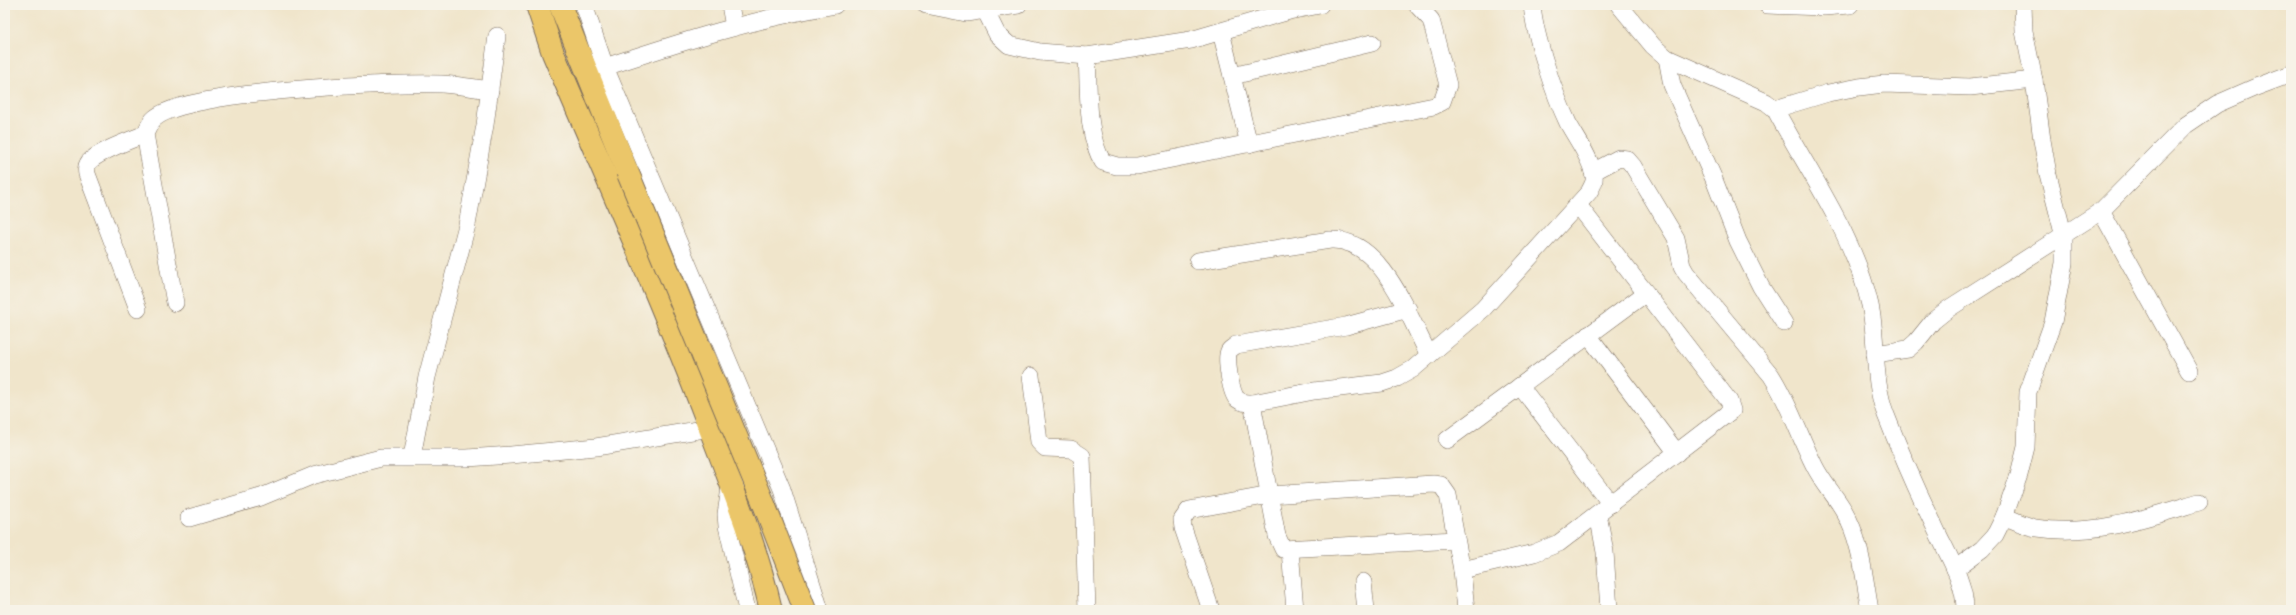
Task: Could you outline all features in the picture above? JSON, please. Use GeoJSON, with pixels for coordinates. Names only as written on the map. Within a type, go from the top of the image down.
{"type":"FeatureCollection","features":[{"type":"Feature","properties":{"kind":"main road"},"geometry":{"type":"LineString","coordinates":[[537,5],[553,53],[683,359],[732,482],[762,573],[771,610]]}},
{"type":"Feature","properties":{"kind":"main road"},"geometry":{"type":"LineString","coordinates":[[560,5],[759,492],[805,610]]}},
{"type":"Feature","properties":{"kind":"street"},"geometry":{"type":"LineString","coordinates":[[584,5],[605,67],[774,469],[796,527],[820,610]]}},
{"type":"Feature","properties":{"kind":"street"},"geometry":{"type":"LineString","coordinates":[[730,5],[734,27]]}},
{"type":"Feature","properties":{"kind":"street"},"geometry":{"type":"LineString","coordinates":[[605,67],[734,27],[789,13],[835,5]]}},
{"type":"Feature","properties":{"kind":"street"},"geometry":{"type":"LineString","coordinates":[[926,5],[966,13],[986,12],[1018,5]]}},
{"type":"Feature","properties":{"kind":"street"},"geometry":{"type":"LineString","coordinates":[[986,12],[997,34],[1009,44],[1040,52],[1087,56],[1137,50],[1221,32],[1289,11],[1320,5]]}},
{"type":"Feature","properties":{"kind":"street"},"geometry":{"type":"LineString","coordinates":[[1087,56],[1093,137],[1097,152],[1103,162],[1117,166],[1137,166],[1434,106],[1442,102],[1448,85],[1431,20],[1417,5]]}},
{"type":"Feature","properties":{"kind":"street"},"geometry":{"type":"LineString","coordinates":[[1408,309],[1346,326],[1236,345],[1228,352],[1227,359],[1232,392],[1236,399],[1244,404],[1314,391],[1382,383],[1397,378],[1413,369],[1483,309],[1578,205],[1595,182],[1593,172],[1567,121],[1557,94],[1540,43],[1532,5]]}},
{"type":"Feature","properties":{"kind":"street"},"geometry":{"type":"LineString","coordinates":[[1619,5],[1653,46],[1667,58],[1766,102],[1775,109],[1842,230],[1859,269],[1870,304],[1875,338],[1878,390],[1886,414],[1962,584],[1965,610]]}},
{"type":"Feature","properties":{"kind":"street"},"geometry":{"type":"LineString","coordinates":[[1767,5],[1824,7],[1850,5]]}},
{"type":"Feature","properties":{"kind":"street"},"geometry":{"type":"LineString","coordinates":[[1954,569],[1982,549],[1995,535],[2004,517],[2019,475],[2026,447],[2028,392],[2045,350],[2059,295],[2064,263],[2064,236],[2048,174],[2034,80],[2024,31],[2023,5]]}},
{"type":"Feature","properties":{"kind":"street"},"geometry":{"type":"LineString","coordinates":[[1221,32],[1249,144]]}},
{"type":"Feature","properties":{"kind":"street"},"geometry":{"type":"LineString","coordinates":[[412,457],[427,377],[467,225],[490,90],[497,36]]}},
{"type":"Feature","properties":{"kind":"street"},"geometry":{"type":"LineString","coordinates":[[1232,76],[1372,42]]}},
{"type":"Feature","properties":{"kind":"street"},"geometry":{"type":"LineString","coordinates":[[1667,58],[1672,85],[1713,177],[1738,241],[1761,287],[1784,323]]}},
{"type":"Feature","properties":{"kind":"street"},"geometry":{"type":"LineString","coordinates":[[1875,354],[1908,349],[1916,342],[1933,321],[1948,309],[2101,211],[2186,125],[2217,104],[2291,74]]}},
{"type":"Feature","properties":{"kind":"street"},"geometry":{"type":"LineString","coordinates":[[1775,109],[1828,93],[1884,84],[1970,87],[2034,80]]}},
{"type":"Feature","properties":{"kind":"street"},"geometry":{"type":"LineString","coordinates":[[138,308],[87,174],[86,167],[89,161],[145,134],[155,118],[172,110],[202,101],[252,94],[389,84],[442,84],[490,90]]}},
{"type":"Feature","properties":{"kind":"street"},"geometry":{"type":"LineString","coordinates":[[145,134],[175,302]]}},
{"type":"Feature","properties":{"kind":"street"},"geometry":{"type":"LineString","coordinates":[[1593,172],[1619,158],[1627,159],[1633,166],[1676,238],[1682,266],[1686,273],[1771,375],[1783,393],[1820,479],[1844,510],[1852,527],[1863,571],[1870,610]]}},
{"type":"Feature","properties":{"kind":"street"},"geometry":{"type":"LineString","coordinates":[[1462,570],[1534,553],[1550,547],[1604,509],[1729,414],[1732,410],[1732,406],[1578,205]]}},
{"type":"Feature","properties":{"kind":"street"},"geometry":{"type":"LineString","coordinates":[[2101,211],[2189,371]]}},
{"type":"Feature","properties":{"kind":"street"},"geometry":{"type":"LineString","coordinates":[[1198,261],[1330,240],[1345,240],[1356,246],[1390,279],[1408,309],[1429,355]]}},
{"type":"Feature","properties":{"kind":"street"},"geometry":{"type":"LineString","coordinates":[[1447,440],[1588,335],[1646,294]]}},
{"type":"Feature","properties":{"kind":"street"},"geometry":{"type":"LineString","coordinates":[[1588,335],[1677,453]]}},
{"type":"Feature","properties":{"kind":"street"},"geometry":{"type":"LineString","coordinates":[[1031,376],[1039,442],[1045,448],[1071,450],[1082,456],[1087,610]]}},
{"type":"Feature","properties":{"kind":"street"},"geometry":{"type":"LineString","coordinates":[[1520,386],[1604,509],[1609,610]]}},
{"type":"Feature","properties":{"kind":"street"},"geometry":{"type":"LineString","coordinates":[[1252,403],[1280,544],[1283,549],[1290,550],[1456,540]]}},
{"type":"Feature","properties":{"kind":"street"},"geometry":{"type":"LineString","coordinates":[[189,518],[261,497],[314,475],[355,463],[381,458],[467,458],[596,447],[710,428]]}},
{"type":"Feature","properties":{"kind":"street"},"geometry":{"type":"LineString","coordinates":[[747,610],[727,526],[726,514],[732,482],[774,469]]}},
{"type":"Feature","properties":{"kind":"street"},"geometry":{"type":"LineString","coordinates":[[1211,610],[1182,520],[1184,514],[1189,510],[1270,495],[1441,485],[1448,495],[1462,570],[1466,610]]}},
{"type":"Feature","properties":{"kind":"street"},"geometry":{"type":"LineString","coordinates":[[2004,517],[2034,527],[2055,530],[2098,529],[2133,522],[2199,502]]}},
{"type":"Feature","properties":{"kind":"street"},"geometry":{"type":"LineString","coordinates":[[1290,550],[1295,610]]}},
{"type":"Feature","properties":{"kind":"street"},"geometry":{"type":"LineString","coordinates":[[1363,582],[1366,610]]}}]}
